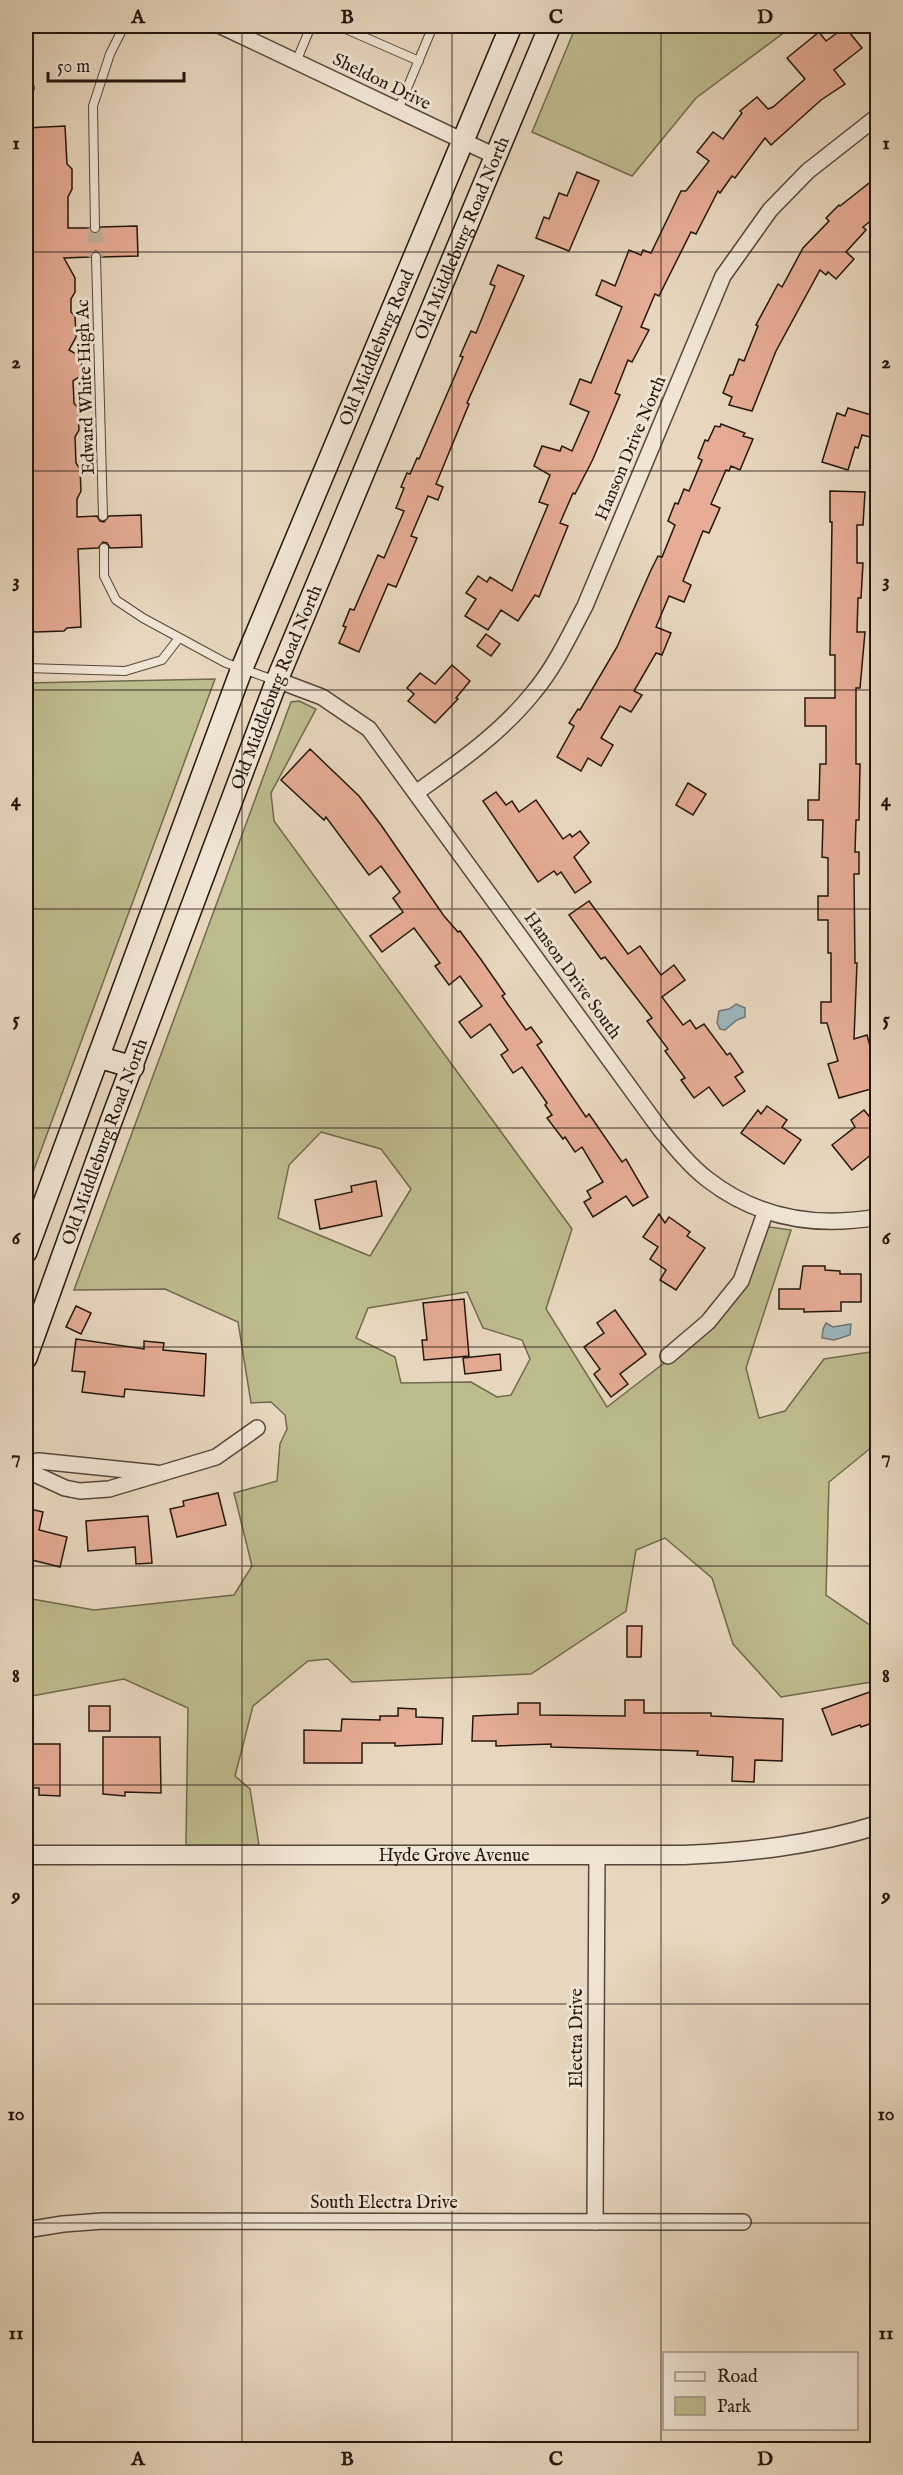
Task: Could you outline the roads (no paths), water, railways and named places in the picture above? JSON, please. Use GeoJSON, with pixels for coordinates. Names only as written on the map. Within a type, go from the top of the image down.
{"type":"FeatureCollection","features":[{"type":"Feature","properties":{"kind":"main road","name":"Old Middleburg Road"},"geometry":{"type":"LineString","coordinates":[[242,668],[511,26]]}},
{"type":"Feature","properties":{"kind":"main road","name":"Old Middleburg Road North"},"geometry":{"type":"LineString","coordinates":[[26,1358],[276,680],[550,26]]}},
{"type":"Feature","properties":{"kind":"main road","name":"Old Middleburg Road North"},"geometry":{"type":"LineString","coordinates":[[26,1252],[242,668]]}},
{"type":"Feature","properties":{"kind":"main road"},"geometry":{"type":"LineString","coordinates":[[98,1057],[133,1067]]}},
{"type":"Feature","properties":{"kind":"street","name":"Sheldon Drive"},"geometry":{"type":"LineString","coordinates":[[221,26],[495,156]]}},
{"type":"Feature","properties":{"kind":"street","name":"Hanson Drive North"},"geometry":{"type":"LineString","coordinates":[[417,792],[467,757],[504,724],[533,693],[558,657],[585,606],[723,276],[742,247],[778,202],[808,171],[878,116]]}},
{"type":"Feature","properties":{"kind":"street","name":"Hanson Drive South"},"geometry":{"type":"LineString","coordinates":[[276,680],[322,697],[369,729],[667,1137],[706,1179],[737,1199],[765,1213],[829,1223],[878,1217]]}},
{"type":"Feature","properties":{"kind":"street"},"geometry":{"type":"LineString","coordinates":[[668,1356],[708,1322],[741,1281],[765,1213]]}},
{"type":"Feature","properties":{"kind":"street"},"geometry":{"type":"LineString","coordinates":[[26,1470],[58,1486],[80,1491],[109,1489],[216,1457],[257,1428]]}},
{"type":"Feature","properties":{"kind":"street"},"geometry":{"type":"LineString","coordinates":[[26,1463],[39,1461],[162,1473]]}},
{"type":"Feature","properties":{"kind":"street","name":"Hyde Grove Avenue"},"geometry":{"type":"LineString","coordinates":[[26,1855],[684,1855],[741,1852],[798,1845],[878,1825]]}},
{"type":"Feature","properties":{"kind":"street","name":"Electra Drive"},"geometry":{"type":"LineString","coordinates":[[595,2222],[597,1854]]}},
{"type":"Feature","properties":{"kind":"street","name":"South Electra Drive"},"geometry":{"type":"LineString","coordinates":[[26,2230],[63,2223],[103,2221],[743,2222]]}},
{"type":"Feature","properties":{"kind":"lane"},"geometry":{"type":"LineString","coordinates":[[95,228],[93,106],[110,54],[124,26]]}},
{"type":"Feature","properties":{"kind":"lane"},"geometry":{"type":"LineString","coordinates":[[296,62],[311,26]]}},
{"type":"Feature","properties":{"kind":"lane"},"geometry":{"type":"LineString","coordinates":[[339,26],[419,61]]}},
{"type":"Feature","properties":{"kind":"lane"},"geometry":{"type":"LineString","coordinates":[[398,111],[433,26]]}},
{"type":"Feature","properties":{"kind":"lane","name":"Edward White High Ac"},"geometry":{"type":"LineString","coordinates":[[96,257],[103,516]]}},
{"type":"Feature","properties":{"kind":"lane"},"geometry":{"type":"LineString","coordinates":[[104,548],[104,576],[116,600],[143,618],[226,663],[276,680]]}},
{"type":"Feature","properties":{"kind":"lane"},"geometry":{"type":"LineString","coordinates":[[26,668],[125,671],[162,660],[179,638]]}},
{"type":"Feature","properties":{"kind":"water"},"geometry":{"type":"Polygon","coordinates":[[[736,1004],[745,1008],[745,1017],[737,1020],[725,1030],[720,1029],[717,1023],[719,1011],[729,1009],[736,1004]]]}},
{"type":"Feature","properties":{"kind":"water"},"geometry":{"type":"Polygon","coordinates":[[[826,1323],[833,1327],[851,1324],[850,1335],[834,1340],[822,1338],[826,1323]]]}},
{"type":"Feature","properties":{"kind":"tunnel"},"geometry":{"type":"LineString","coordinates":[[95,228],[96,257]]}}]}
